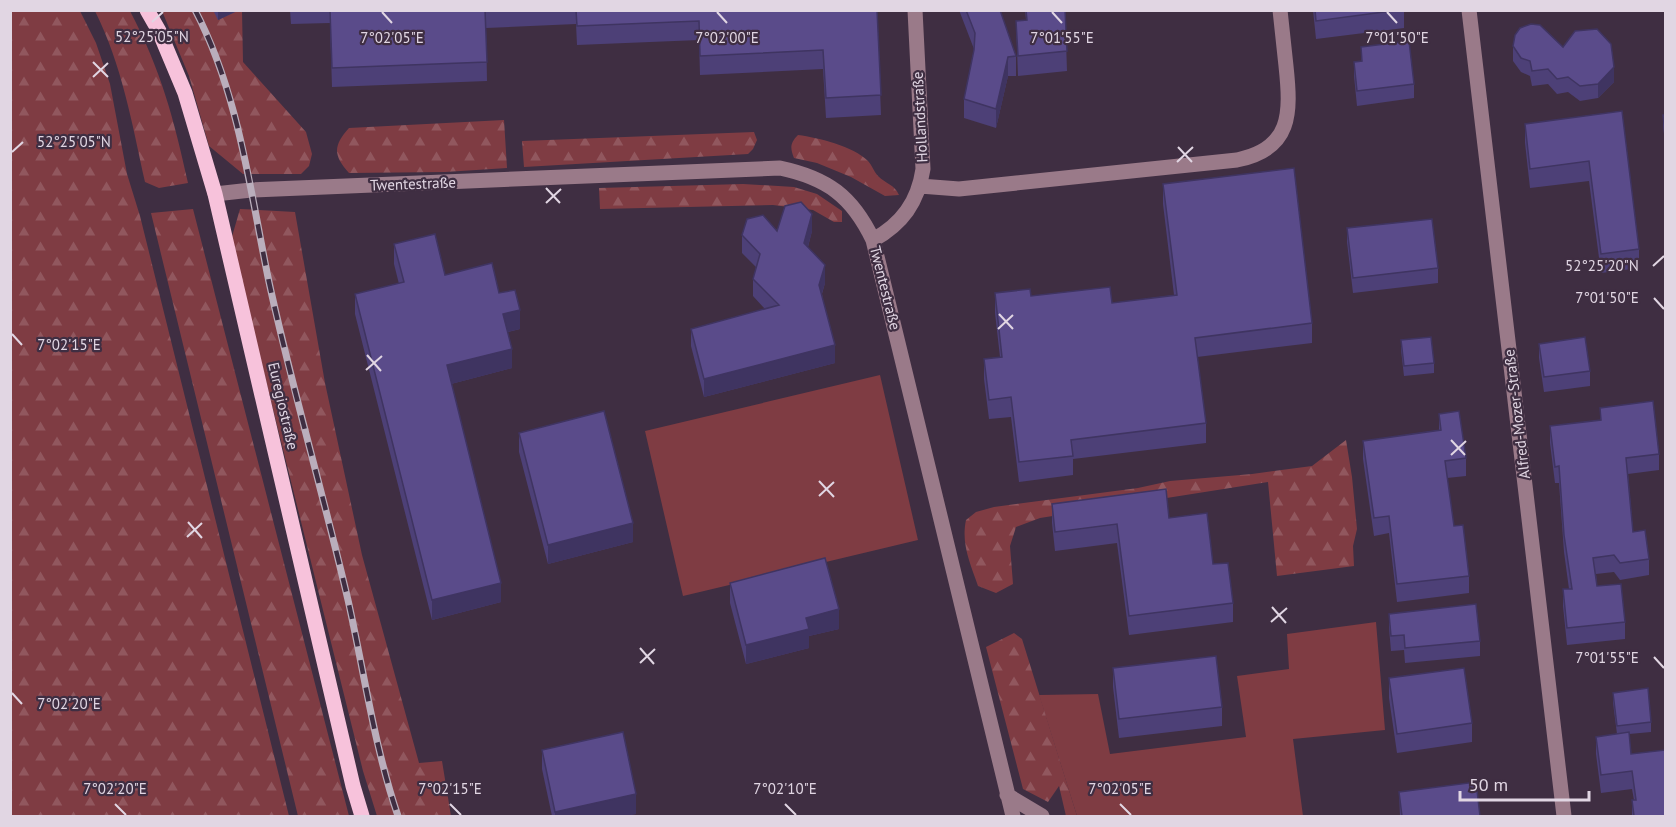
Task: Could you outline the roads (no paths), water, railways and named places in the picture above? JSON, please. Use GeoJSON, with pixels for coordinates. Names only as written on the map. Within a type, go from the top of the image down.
{"type":"FeatureCollection","features":[{"type":"Feature","properties":{"kind":"main road","name":"Euregiostraße"},"geometry":{"type":"LineString","coordinates":[[147,10],[159,31],[184,93],[215,194],[353,786],[362,816]]}},
{"type":"Feature","properties":{"kind":"street","name":"Hollandstraße"},"geometry":{"type":"LineString","coordinates":[[873,240],[897,224],[915,199],[920,186],[923,169],[915,10]]}},
{"type":"Feature","properties":{"kind":"street"},"geometry":{"type":"LineString","coordinates":[[920,186],[959,189],[1252,157],[1264,151],[1275,141],[1287,118],[1288,89],[1280,10]]}},
{"type":"Feature","properties":{"kind":"street","name":"Alfred-Mozer-Straße"},"geometry":{"type":"LineString","coordinates":[[1469,10],[1564,816]]}},
{"type":"Feature","properties":{"kind":"street","name":"Twentestraße"},"geometry":{"type":"LineString","coordinates":[[215,194],[251,190],[780,168],[804,173],[825,183],[847,200],[873,240],[1013,816]]}},
{"type":"Feature","properties":{"kind":"street"},"geometry":{"type":"LineString","coordinates":[[1007,795],[1042,816]]}},
{"type":"Feature","properties":{"kind":"railway"},"geometry":{"type":"LineString","coordinates":[[195,10],[210,42],[233,109],[278,322],[348,600],[382,763],[398,816]]}}]}
